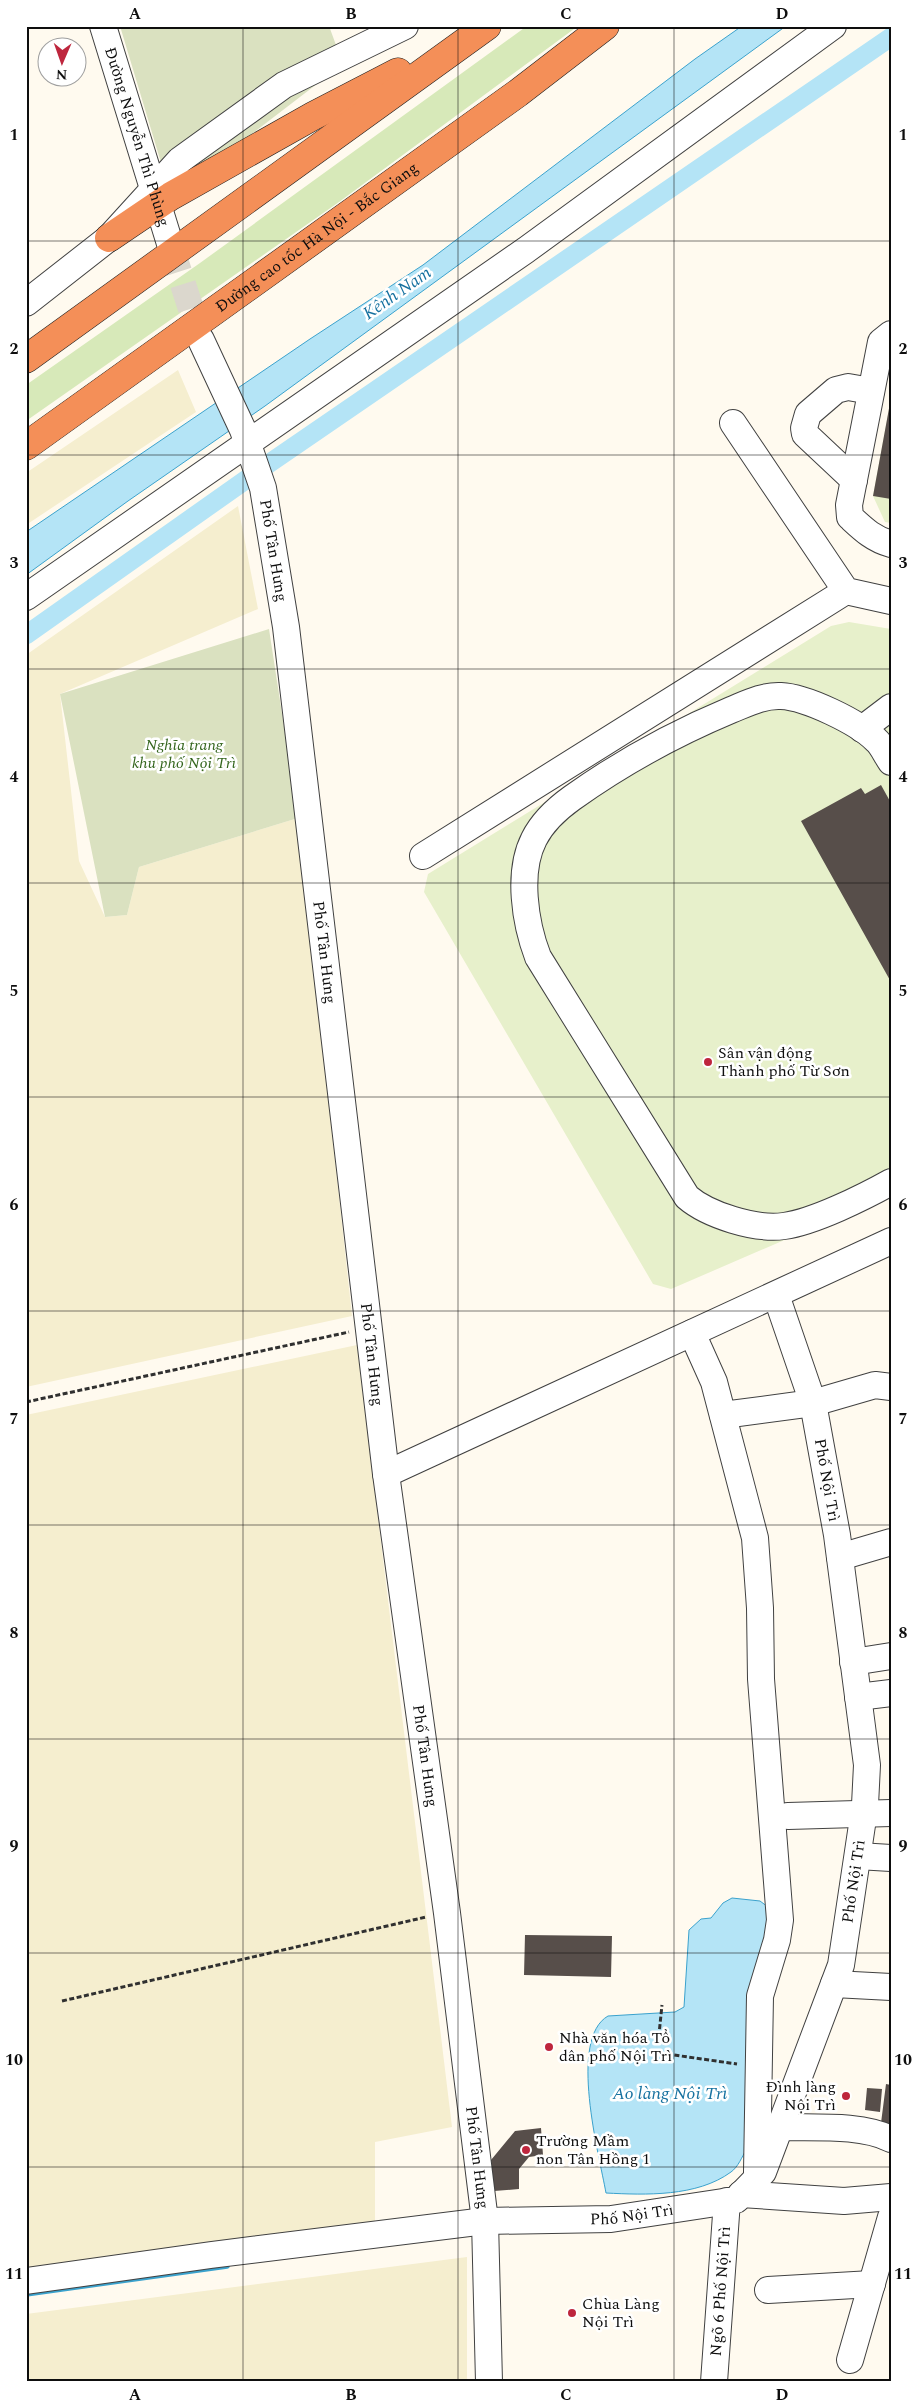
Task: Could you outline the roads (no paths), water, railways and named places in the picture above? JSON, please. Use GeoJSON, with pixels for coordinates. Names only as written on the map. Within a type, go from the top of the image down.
{"type":"FeatureCollection","features":[{"type":"Feature","properties":{"kind":"highway"},"geometry":{"type":"LineString","coordinates":[[109,238],[156,198],[312,116],[386,80],[466,26]]}},
{"type":"Feature","properties":{"kind":"highway"},"geometry":{"type":"LineString","coordinates":[[26,359],[487,26]]}},
{"type":"Feature","properties":{"kind":"highway","name":"Đường cao tốc Hà Nội - Bắc Giang"},"geometry":{"type":"LineString","coordinates":[[26,446],[518,92],[605,26]]}},
{"type":"Feature","properties":{"kind":"street","name":"Đường Nguyễn Thì Phùng"},"geometry":{"type":"LineString","coordinates":[[104,26],[171,248]]}},
{"type":"Feature","properties":{"kind":"street"},"geometry":{"type":"LineString","coordinates":[[156,198],[180,160],[284,85],[405,26]]}},
{"type":"Feature","properties":{"kind":"street"},"geometry":{"type":"LineString","coordinates":[[26,597],[526,250],[833,26]]}},
{"type":"Feature","properties":{"kind":"street"},"geometry":{"type":"LineString","coordinates":[[26,303],[109,238]]}},
{"type":"Feature","properties":{"kind":"street"},"geometry":{"type":"LineString","coordinates":[[891,334],[881,342],[849,505],[850,517],[877,540],[891,544]]}},
{"type":"Feature","properties":{"kind":"street","name":"Phố Tân Hưng"},"geometry":{"type":"LineString","coordinates":[[201,340],[248,443],[263,488],[287,636],[386,1474],[447,1913],[485,2221],[489,2382]]}},
{"type":"Feature","properties":{"kind":"street"},"geometry":{"type":"LineString","coordinates":[[854,480],[805,434],[804,428],[808,414],[836,390],[848,387],[871,391]]}},
{"type":"Feature","properties":{"kind":"street"},"geometry":{"type":"LineString","coordinates":[[733,424],[846,591],[891,601]]}},
{"type":"Feature","properties":{"kind":"street"},"geometry":{"type":"LineString","coordinates":[[423,856],[846,591]]}},
{"type":"Feature","properties":{"kind":"street"},"geometry":{"type":"LineString","coordinates":[[891,762],[877,740],[862,729],[805,701],[781,696],[759,699],[681,731],[571,798],[548,819],[534,838],[528,855],[526,909],[529,932],[538,956],[687,1197],[695,1204],[709,1212],[746,1222],[784,1226],[819,1215],[891,1182]]}},
{"type":"Feature","properties":{"kind":"street"},"geometry":{"type":"LineString","coordinates":[[862,729],[891,706]]}},
{"type":"Feature","properties":{"kind":"street"},"geometry":{"type":"LineString","coordinates":[[386,1474],[891,1241]]}},
{"type":"Feature","properties":{"kind":"street","name":"Phố Nội Trì"},"geometry":{"type":"LineString","coordinates":[[26,2281],[211,2255],[485,2221],[612,2218],[741,2191],[763,2172],[841,1965],[864,1813],[867,1765],[840,1557],[813,1403],[776,1294]]}},
{"type":"Feature","properties":{"kind":"street","name":"Ngõ 6 Phố Nội Trì"},"geometry":{"type":"LineString","coordinates":[[692,1333],[714,1382],[755,1538],[760,1608],[761,1679],[780,1920],[777,1940],[760,1996],[758,2067],[714,2382]]}},
{"type":"Feature","properties":{"kind":"street"},"geometry":{"type":"LineString","coordinates":[[722,1415],[813,1403],[885,1382]]}},
{"type":"Feature","properties":{"kind":"street"},"geometry":{"type":"LineString","coordinates":[[840,1557],[891,1542]]}},
{"type":"Feature","properties":{"kind":"street"},"geometry":{"type":"LineString","coordinates":[[853,1662],[891,1656]]}},
{"type":"Feature","properties":{"kind":"street"},"geometry":{"type":"LineString","coordinates":[[858,1697],[891,1692]]}},
{"type":"Feature","properties":{"kind":"street"},"geometry":{"type":"LineString","coordinates":[[788,1816],[891,1813]]}},
{"type":"Feature","properties":{"kind":"street"},"geometry":{"type":"LineString","coordinates":[[858,1856],[891,1858]]}},
{"type":"Feature","properties":{"kind":"street"},"geometry":{"type":"LineString","coordinates":[[834,1984],[891,1987]]}},
{"type":"Feature","properties":{"kind":"street"},"geometry":{"type":"LineString","coordinates":[[781,2126],[859,2130],[880,2134],[891,2139]]}},
{"type":"Feature","properties":{"kind":"street"},"geometry":{"type":"LineString","coordinates":[[741,2191],[844,2201],[891,2197]]}},
{"type":"Feature","properties":{"kind":"street"},"geometry":{"type":"LineString","coordinates":[[850,2360],[880,2272],[891,2218]]}},
{"type":"Feature","properties":{"kind":"street"},"geometry":{"type":"LineString","coordinates":[[768,2290],[880,2272]]}},
{"type":"Feature","properties":{"kind":"water","name":"Kênh Nam"},"geometry":{"type":"Polygon","coordinates":[[[742,26],[786,26],[265,406],[128,501],[26,575],[26,532],[310,339],[423,265],[695,59],[742,26]]]}},
{"type":"Feature","properties":{"kind":"water","name":"Ao làng Nội Trì"},"geometry":{"type":"Polygon","coordinates":[[[732,1898],[760,1901],[772,1910],[746,2150],[738,2165],[731,2172],[703,2186],[670,2193],[606,2193],[589,2098],[588,2072],[590,2048],[596,2029],[608,2016],[675,2012],[684,2007],[689,1930],[701,1919],[711,1918],[723,1903],[732,1898]]]}},
{"type":"Feature","properties":{"kind":"waterway"},"geometry":{"type":"LineString","coordinates":[[26,635],[261,469],[891,37]]}},
{"type":"Feature","properties":{"kind":"waterway"},"geometry":{"type":"LineString","coordinates":[[26,2294],[227,2266]]}},
{"type":"Feature","properties":{"kind":"tunnel"},"geometry":{"type":"LineString","coordinates":[[171,247],[201,340]]}},
{"type":"Feature","properties":{"kind":"place","name":"Sân vận động Thành phố Từ Sơn"},"geometry":{"type":"Point","coordinates":[708,1062]}},
{"type":"Feature","properties":{"kind":"place","name":"Nhà văn hóa Tổ dân phố Nội Trì"},"geometry":{"type":"Point","coordinates":[549,2047]}},
{"type":"Feature","properties":{"kind":"place","name":"Đình làng Nội Trì"},"geometry":{"type":"Point","coordinates":[846,2096]}},
{"type":"Feature","properties":{"kind":"place","name":"Trường Mầm non Tân Hồng 1"},"geometry":{"type":"Point","coordinates":[526,2150]}},
{"type":"Feature","properties":{"kind":"place","name":"Chùa Làng Nội Trì"},"geometry":{"type":"Point","coordinates":[572,2313]}},
{"type":"Feature","properties":{"kind":"park label","name":"Nghĩa trang khu phố Nội Trì"},"geometry":{"type":"Point","coordinates":[184,754]}}]}
